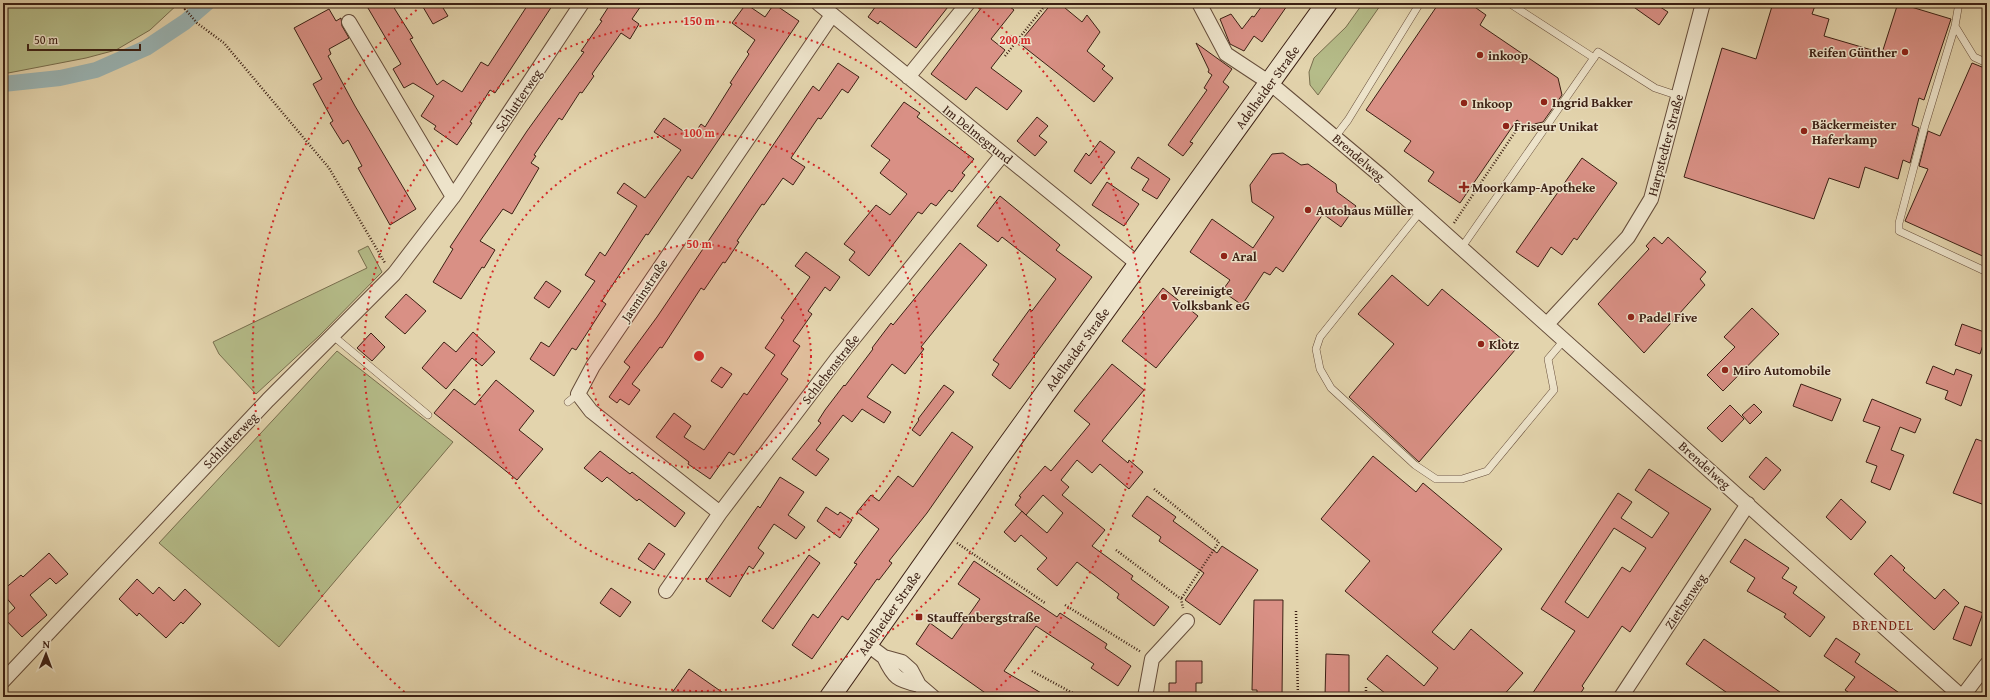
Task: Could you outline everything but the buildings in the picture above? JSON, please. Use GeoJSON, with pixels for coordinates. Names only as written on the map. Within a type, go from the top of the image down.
{"type":"FeatureCollection","features":[{"type":"Feature","properties":{"kind":"main road","name":"Adelheider Straße"},"geometry":{"type":"LineString","coordinates":[[830,697],[1138,264],[1327,3]]}},
{"type":"Feature","properties":{"kind":"street","name":"Schlutterweg"},"geometry":{"type":"LineString","coordinates":[[3,681],[159,514],[332,335],[394,274],[453,197],[582,3]]}},
{"type":"Feature","properties":{"kind":"street"},"geometry":{"type":"LineString","coordinates":[[908,77],[968,3]]}},
{"type":"Feature","properties":{"kind":"street","name":"Brendelweg"},"geometry":{"type":"LineString","coordinates":[[1199,3],[1226,54],[1270,83],[1336,137],[1421,211],[1548,323],[1962,697]]}},
{"type":"Feature","properties":{"kind":"street","name":"Harpstedter Straße"},"geometry":{"type":"LineString","coordinates":[[1548,323],[1628,237],[1651,199],[1703,3]]}},
{"type":"Feature","properties":{"kind":"street","name":"Im Delmegrund"},"geometry":{"type":"LineString","coordinates":[[820,4],[1138,264]]}},
{"type":"Feature","properties":{"kind":"street","name":"Jasminstraße"},"geometry":{"type":"LineString","coordinates":[[720,513],[573,398],[593,366],[832,15]]}},
{"type":"Feature","properties":{"kind":"street"},"geometry":{"type":"LineString","coordinates":[[349,22],[453,197]]}},
{"type":"Feature","properties":{"kind":"street","name":"Schlehenstraße"},"geometry":{"type":"LineString","coordinates":[[666,591],[720,513],[836,360],[1003,154]]}},
{"type":"Feature","properties":{"kind":"street","name":"Ziethenweg"},"geometry":{"type":"LineString","coordinates":[[1621,697],[1748,504]]}},
{"type":"Feature","properties":{"kind":"street"},"geometry":{"type":"LineString","coordinates":[[1145,697],[1152,659],[1187,621]]}},
{"type":"Feature","properties":{"kind":"street"},"geometry":{"type":"LineString","coordinates":[[868,645],[884,657],[891,673],[900,681],[919,685],[933,697]]}},
{"type":"Feature","properties":{"kind":"street"},"geometry":{"type":"LineString","coordinates":[[1962,697],[1987,664]]}},
{"type":"Feature","properties":{"kind":"lane"},"geometry":{"type":"LineString","coordinates":[[1336,137],[1420,3]]}},
{"type":"Feature","properties":{"kind":"lane"},"geometry":{"type":"LineString","coordinates":[[1509,3],[1594,58]]}},
{"type":"Feature","properties":{"kind":"lane"},"geometry":{"type":"LineString","coordinates":[[1959,3],[1955,26],[1925,125],[1899,231],[1985,271],[1987,274]]}},
{"type":"Feature","properties":{"kind":"lane"},"geometry":{"type":"LineString","coordinates":[[1955,26],[1974,57],[1987,63]]}},
{"type":"Feature","properties":{"kind":"lane"},"geometry":{"type":"LineString","coordinates":[[1462,247],[1598,52],[1655,88],[1679,96]]}},
{"type":"Feature","properties":{"kind":"lane"},"geometry":{"type":"LineString","coordinates":[[1421,211],[1320,337],[1316,349],[1320,369],[1331,388],[1415,465],[1436,479],[1462,479],[1487,471],[1554,390],[1548,359],[1565,339]]}},
{"type":"Feature","properties":{"kind":"lane"},"geometry":{"type":"LineString","coordinates":[[332,335],[428,415]]}},
{"type":"Feature","properties":{"kind":"path"},"geometry":{"type":"LineString","coordinates":[[192,3],[186,9],[197,23],[224,43],[329,168],[385,264],[394,274]]}},
{"type":"Feature","properties":{"kind":"path"},"geometry":{"type":"LineString","coordinates":[[1005,56],[1046,3]]}},
{"type":"Feature","properties":{"kind":"path"},"geometry":{"type":"LineString","coordinates":[[1447,234],[1521,123]]}},
{"type":"Feature","properties":{"kind":"path"},"geometry":{"type":"LineString","coordinates":[[1154,489],[1219,542],[1181,599]]}},
{"type":"Feature","properties":{"kind":"path"},"geometry":{"type":"LineString","coordinates":[[945,535],[1045,602]]}},
{"type":"Feature","properties":{"kind":"path"},"geometry":{"type":"LineString","coordinates":[[1116,550],[1181,599],[1187,621]]}},
{"type":"Feature","properties":{"kind":"path"},"geometry":{"type":"LineString","coordinates":[[1065,605],[1152,659]]}},
{"type":"Feature","properties":{"kind":"path"},"geometry":{"type":"LineString","coordinates":[[1296,611],[1298,697]]}},
{"type":"Feature","properties":{"kind":"path"},"geometry":{"type":"LineString","coordinates":[[1032,671],[1080,697]]}},
{"type":"Feature","properties":{"kind":"path"},"geometry":{"type":"LineString","coordinates":[[1366,685],[1366,697]]}},
{"type":"Feature","properties":{"kind":"green space"},"geometry":{"type":"Polygon","coordinates":[[[3,3],[179,3],[150,30],[116,50],[86,58],[3,74],[3,3]]]}},
{"type":"Feature","properties":{"kind":"green space"},"geometry":{"type":"Polygon","coordinates":[[[1363,3],[1382,3],[1318,95],[1310,85],[1309,72],[1314,58],[1346,27],[1363,3]]]}},
{"type":"Feature","properties":{"kind":"green space"},"geometry":{"type":"Polygon","coordinates":[[[368,246],[382,272],[319,336],[256,394],[219,354],[213,342],[367,268],[358,251],[368,246]]]}},
{"type":"Feature","properties":{"kind":"green space"},"geometry":{"type":"Polygon","coordinates":[[[337,351],[453,442],[279,647],[159,543],[337,351]]]}},
{"type":"Feature","properties":{"kind":"waterway"},"geometry":{"type":"LineString","coordinates":[[3,84],[60,78],[96,70],[146,48],[185,22],[207,3]]}},
{"type":"Feature","properties":{"kind":"place","name":"Reifen Günther"},"geometry":{"type":"Point","coordinates":[1905,52]}},
{"type":"Feature","properties":{"kind":"place","name":"inkoop"},"geometry":{"type":"Point","coordinates":[1480,55]}},
{"type":"Feature","properties":{"kind":"place","name":"Ingrid Bakker"},"geometry":{"type":"Point","coordinates":[1544,102]}},
{"type":"Feature","properties":{"kind":"place","name":"Inkoop"},"geometry":{"type":"Point","coordinates":[1464,103]}},
{"type":"Feature","properties":{"kind":"place","name":"Friseur Unikat"},"geometry":{"type":"Point","coordinates":[1506,126]}},
{"type":"Feature","properties":{"kind":"place","name":"Bäckermeister Haferkamp"},"geometry":{"type":"Point","coordinates":[1804,131]}},
{"type":"Feature","properties":{"kind":"place","name":"Moorkamp-Apotheke"},"geometry":{"type":"Point","coordinates":[1464,187]}},
{"type":"Feature","properties":{"kind":"place","name":"Autohaus Müller"},"geometry":{"type":"Point","coordinates":[1308,210]}},
{"type":"Feature","properties":{"kind":"place","name":"Aral"},"geometry":{"type":"Point","coordinates":[1224,256]}},
{"type":"Feature","properties":{"kind":"place","name":"Vereinigte Volksbank eG"},"geometry":{"type":"Point","coordinates":[1164,297]}},
{"type":"Feature","properties":{"kind":"place","name":"Padel Five"},"geometry":{"type":"Point","coordinates":[1631,317]}},
{"type":"Feature","properties":{"kind":"place","name":"Klotz"},"geometry":{"type":"Point","coordinates":[1481,344]}},
{"type":"Feature","properties":{"kind":"place","name":"Miro Automobile"},"geometry":{"type":"Point","coordinates":[1725,370]}},
{"type":"Feature","properties":{"kind":"place","name":"Stauffenbergstraße"},"geometry":{"type":"Point","coordinates":[919,617]}},
{"type":"Feature","properties":{"kind":"district","name":"BRENDEL"},"geometry":{"type":"Point","coordinates":[1883,625]}}]}
